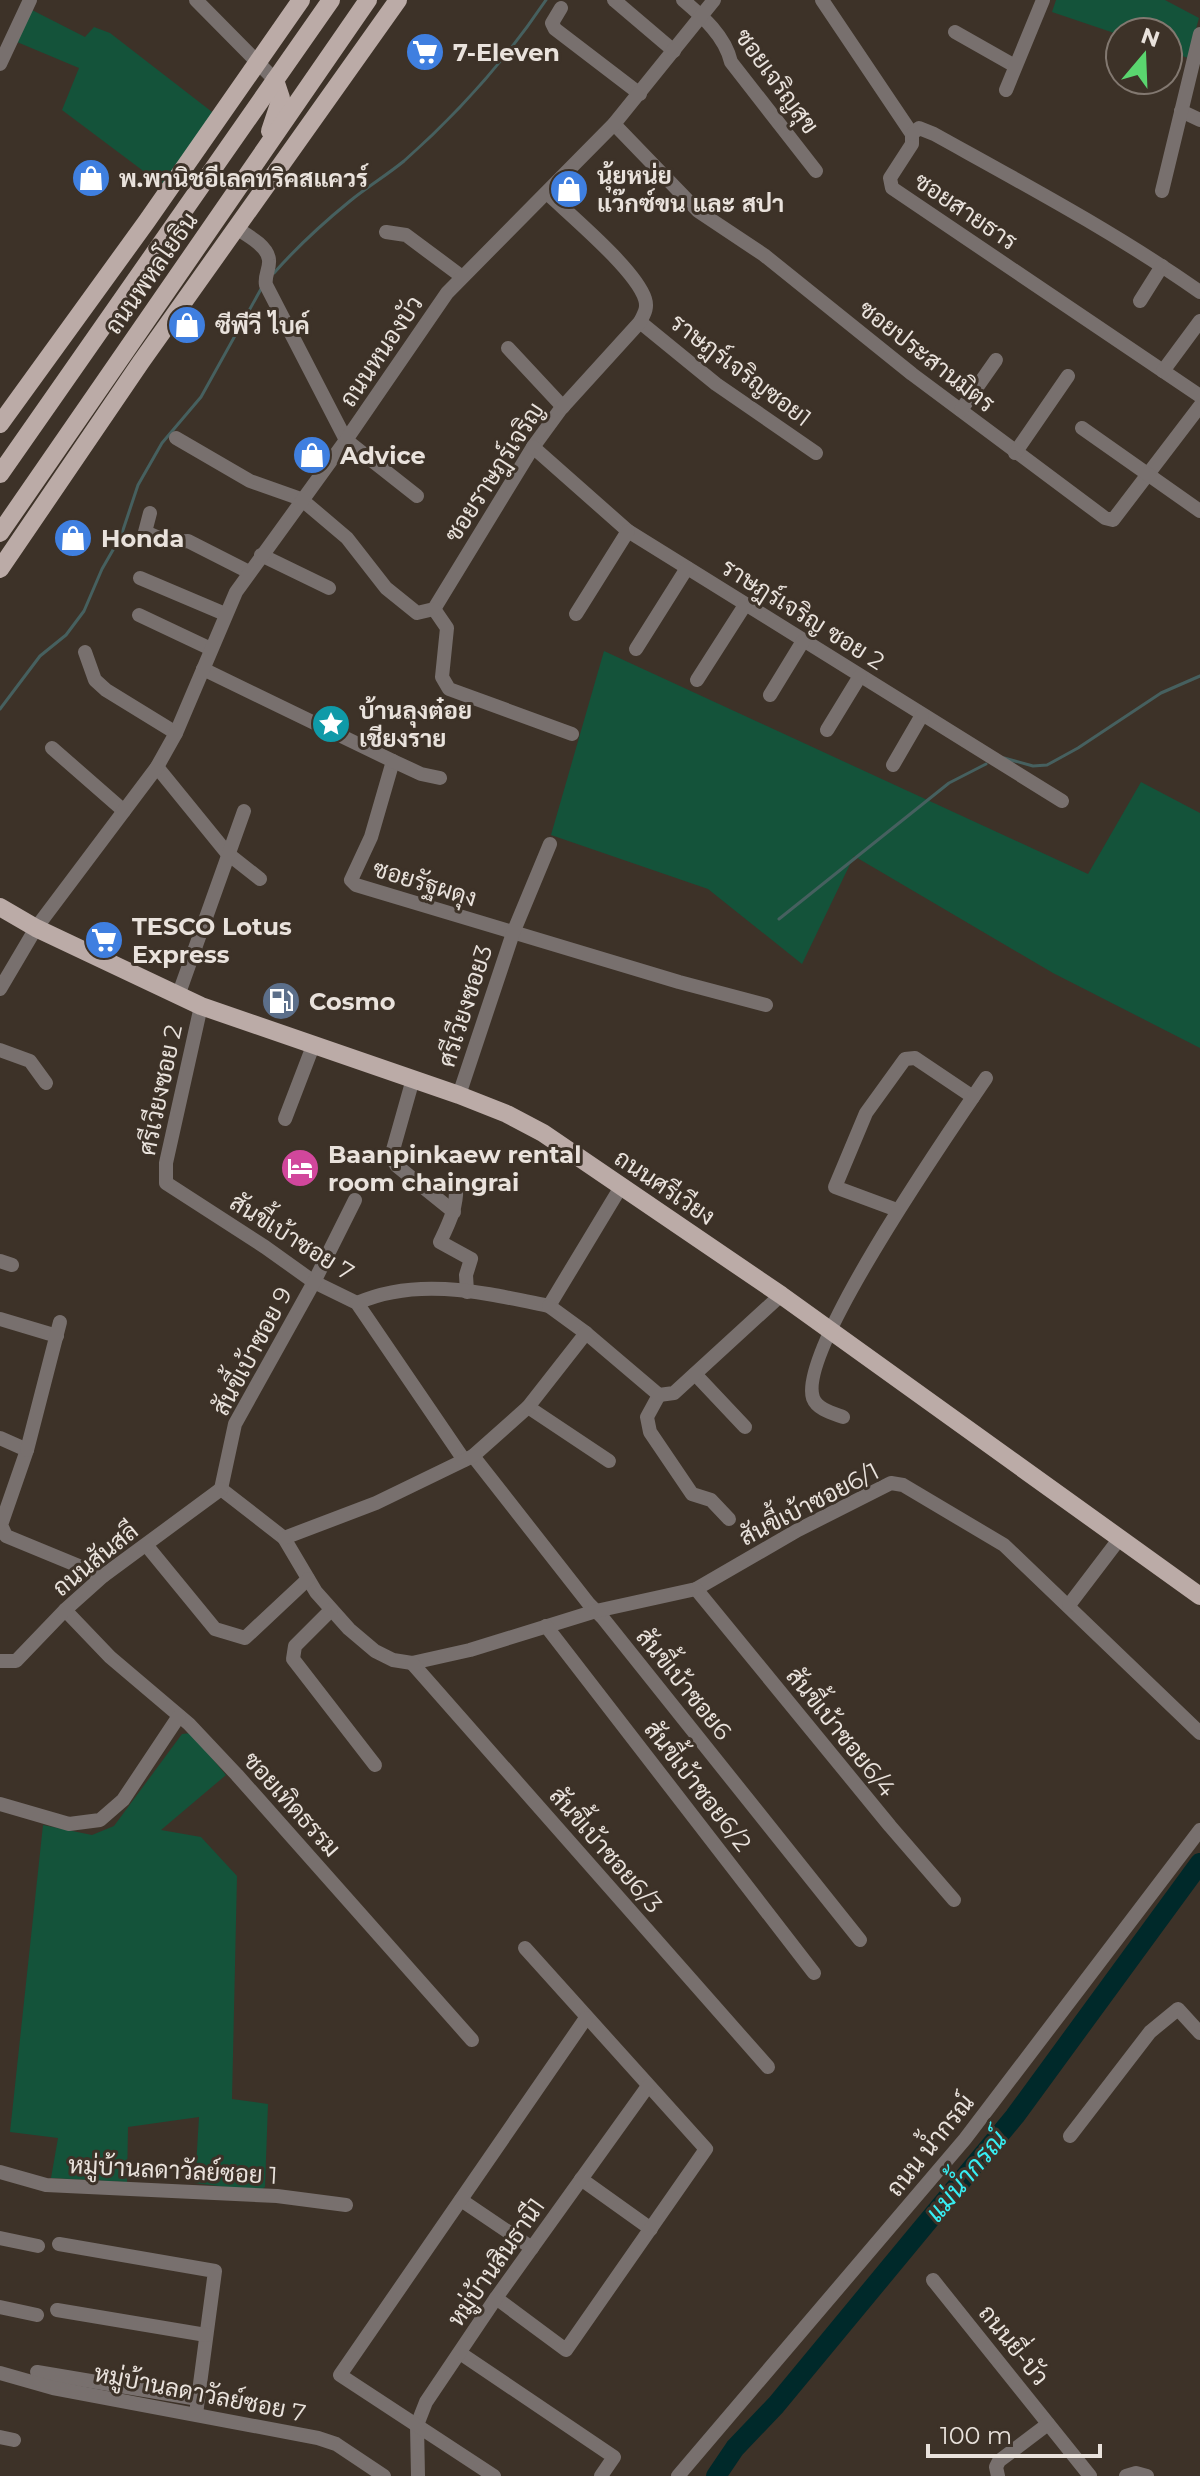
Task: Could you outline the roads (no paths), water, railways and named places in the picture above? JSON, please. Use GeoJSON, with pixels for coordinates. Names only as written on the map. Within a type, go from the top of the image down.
{"type":"FeatureCollection","features":[{"type":"Feature","properties":{"kind":"main road"},"geometry":{"type":"LineString","coordinates":[[0,424],[301,0]]}},
{"type":"Feature","properties":{"kind":"main road","name":"ถนนพหลโยธิน"},"geometry":{"type":"LineString","coordinates":[[0,474],[331,0]]}},
{"type":"Feature","properties":{"kind":"main road","name":"ถนนพหลโยธิน"},"geometry":{"type":"LineString","coordinates":[[0,533],[368,0]]}},
{"type":"Feature","properties":{"kind":"main road"},"geometry":{"type":"LineString","coordinates":[[0,569],[398,0]]}},
{"type":"Feature","properties":{"kind":"main road"},"geometry":{"type":"LineString","coordinates":[[265,149],[281,98],[275,80],[298,80],[335,49]]}},
{"type":"Feature","properties":{"kind":"main road"},"geometry":{"type":"LineString","coordinates":[[218,254],[229,201]]}},
{"type":"Feature","properties":{"kind":"main road"},"geometry":{"type":"LineString","coordinates":[[132,282],[147,221]]}},
{"type":"Feature","properties":{"kind":"main road","name":"ถนนศรีเวียง"},"geometry":{"type":"LineString","coordinates":[[0,907],[36,928],[201,1006],[459,1095],[507,1114],[543,1133],[781,1295],[1200,1596]]}},
{"type":"Feature","properties":{"kind":"street"},"geometry":{"type":"LineString","coordinates":[[0,64],[30,0]]}},
{"type":"Feature","properties":{"kind":"street"},"geometry":{"type":"LineString","coordinates":[[196,0],[275,80]]}},
{"type":"Feature","properties":{"kind":"street"},"geometry":{"type":"LineString","coordinates":[[614,0],[674,51]]}},
{"type":"Feature","properties":{"kind":"street","name":"ซอยเจริญสุข"},"geometry":{"type":"LineString","coordinates":[[683,0],[728,47],[731,62],[816,171]]}},
{"type":"Feature","properties":{"kind":"street","name":"ถนนหนองบัว"},"geometry":{"type":"LineString","coordinates":[[0,989],[36,928],[157,767],[176,733],[225,614],[249,572],[461,276],[614,124],[714,0]]}},
{"type":"Feature","properties":{"kind":"street","name":"ซอยสายธาร"},"geometry":{"type":"LineString","coordinates":[[822,0],[912,134],[912,144],[890,178],[892,188],[1200,396]]}},
{"type":"Feature","properties":{"kind":"street"},"geometry":{"type":"LineString","coordinates":[[1006,90],[1043,0]]}},
{"type":"Feature","properties":{"kind":"street"},"geometry":{"type":"LineString","coordinates":[[561,8],[552,23],[555,29],[640,94]]}},
{"type":"Feature","properties":{"kind":"street"},"geometry":{"type":"LineString","coordinates":[[955,32],[1015,66]]}},
{"type":"Feature","properties":{"kind":"street"},"geometry":{"type":"LineString","coordinates":[[1162,191],[1200,34]]}},
{"type":"Feature","properties":{"kind":"street"},"geometry":{"type":"LineString","coordinates":[[1181,111],[1200,120]]}},
{"type":"Feature","properties":{"kind":"street","name":"ซอยประสานมิตร"},"geometry":{"type":"LineString","coordinates":[[614,124],[698,211],[764,255],[1015,453],[1105,518],[1113,520],[1200,406]]}},
{"type":"Feature","properties":{"kind":"street"},"geometry":{"type":"LineString","coordinates":[[912,134],[919,128],[934,134],[1162,266],[1200,292]]}},
{"type":"Feature","properties":{"kind":"street"},"geometry":{"type":"LineString","coordinates":[[547,193],[617,259],[645,296],[647,308],[640,322]]}},
{"type":"Feature","properties":{"kind":"street"},"geometry":{"type":"LineString","coordinates":[[236,228],[267,251],[270,262],[264,277],[266,285],[346,440],[417,496]]}},
{"type":"Feature","properties":{"kind":"street"},"geometry":{"type":"LineString","coordinates":[[386,232],[406,235],[461,276]]}},
{"type":"Feature","properties":{"kind":"street"},"geometry":{"type":"LineString","coordinates":[[1140,301],[1162,266]]}},
{"type":"Feature","properties":{"kind":"street"},"geometry":{"type":"LineString","coordinates":[[1163,371],[1200,321]]}},
{"type":"Feature","properties":{"kind":"street","name":"ซอยราษฎร์เจริญ"},"geometry":{"type":"LineString","coordinates":[[434,609],[533,447],[563,407],[640,322]]}},
{"type":"Feature","properties":{"kind":"street","name":"ราษฎร์เจริญซอย1"},"geometry":{"type":"LineString","coordinates":[[640,322],[716,384],[816,453]]}},
{"type":"Feature","properties":{"kind":"street"},"geometry":{"type":"LineString","coordinates":[[508,348],[563,407]]}},
{"type":"Feature","properties":{"kind":"street"},"geometry":{"type":"LineString","coordinates":[[961,410],[996,360]]}},
{"type":"Feature","properties":{"kind":"street"},"geometry":{"type":"LineString","coordinates":[[1015,453],[1068,376]]}},
{"type":"Feature","properties":{"kind":"street"},"geometry":{"type":"LineString","coordinates":[[1082,428],[1200,511]]}},
{"type":"Feature","properties":{"kind":"street"},"geometry":{"type":"LineString","coordinates":[[176,438],[250,481],[301,499],[347,538],[386,588],[417,613],[434,609],[447,628],[442,677],[449,689],[572,734]]}},
{"type":"Feature","properties":{"kind":"street","name":"ราษฎร์เจริญ ซอย 2"},"geometry":{"type":"LineString","coordinates":[[533,447],[628,531],[1062,801]]}},
{"type":"Feature","properties":{"kind":"street"},"geometry":{"type":"LineString","coordinates":[[150,513],[145,532],[168,542],[188,541],[249,572]]}},
{"type":"Feature","properties":{"kind":"street"},"geometry":{"type":"LineString","coordinates":[[576,614],[628,531]]}},
{"type":"Feature","properties":{"kind":"street"},"geometry":{"type":"LineString","coordinates":[[261,555],[329,588]]}},
{"type":"Feature","properties":{"kind":"street"},"geometry":{"type":"LineString","coordinates":[[636,649],[687,568]]}},
{"type":"Feature","properties":{"kind":"street"},"geometry":{"type":"LineString","coordinates":[[140,578],[225,614]]}},
{"type":"Feature","properties":{"kind":"street"},"geometry":{"type":"LineString","coordinates":[[697,680],[745,605]]}},
{"type":"Feature","properties":{"kind":"street"},"geometry":{"type":"LineString","coordinates":[[139,615],[211,649]]}},
{"type":"Feature","properties":{"kind":"street"},"geometry":{"type":"LineString","coordinates":[[770,695],[803,641]]}},
{"type":"Feature","properties":{"kind":"street"},"geometry":{"type":"LineString","coordinates":[[85,652],[95,680],[106,690],[176,733]]}},
{"type":"Feature","properties":{"kind":"street"},"geometry":{"type":"LineString","coordinates":[[203,669],[421,774],[440,778]]}},
{"type":"Feature","properties":{"kind":"street"},"geometry":{"type":"LineString","coordinates":[[827,730],[860,676]]}},
{"type":"Feature","properties":{"kind":"street"},"geometry":{"type":"LineString","coordinates":[[893,765],[922,715]]}},
{"type":"Feature","properties":{"kind":"street"},"geometry":{"type":"LineString","coordinates":[[52,748],[124,811]]}},
{"type":"Feature","properties":{"kind":"street","name":"ซอยรัฐผดุง"},"geometry":{"type":"LineString","coordinates":[[393,761],[371,837],[351,880],[356,885],[766,1005]]}},
{"type":"Feature","properties":{"kind":"street"},"geometry":{"type":"LineString","coordinates":[[157,767],[227,853],[260,879]]}},
{"type":"Feature","properties":{"kind":"street"},"geometry":{"type":"LineString","coordinates":[[178,996],[244,811]]}},
{"type":"Feature","properties":{"kind":"street","name":"ศรีเวียงซอย3"},"geometry":{"type":"LineString","coordinates":[[459,1095],[513,933],[550,844]]}},
{"type":"Feature","properties":{"kind":"street","name":"ศรีเวียงซอย 2"},"geometry":{"type":"LineString","coordinates":[[166,1183],[166,1163],[201,1006]]}},
{"type":"Feature","properties":{"kind":"street"},"geometry":{"type":"LineString","coordinates":[[285,1119],[313,1046]]}},
{"type":"Feature","properties":{"kind":"street"},"geometry":{"type":"LineString","coordinates":[[0,1050],[30,1061],[46,1083]]}},
{"type":"Feature","properties":{"kind":"street"},"geometry":{"type":"LineString","coordinates":[[897,1210],[835,1187],[866,1113],[905,1059],[915,1058],[973,1097]]}},
{"type":"Feature","properties":{"kind":"street"},"geometry":{"type":"LineString","coordinates":[[843,1417],[818,1406],[812,1395],[814,1372],[830,1330],[897,1210],[986,1078]]}},
{"type":"Feature","properties":{"kind":"street"},"geometry":{"type":"LineString","coordinates":[[413,1079],[391,1157],[397,1166],[454,1212]]}},
{"type":"Feature","properties":{"kind":"street"},"geometry":{"type":"LineString","coordinates":[[456,1182],[458,1197],[440,1242],[471,1259],[466,1275],[467,1292]]}},
{"type":"Feature","properties":{"kind":"street","name":"สันขี้เบ้าซอย 7"},"geometry":{"type":"LineString","coordinates":[[166,1183],[314,1282],[357,1303],[468,1458]]}},
{"type":"Feature","properties":{"kind":"street"},"geometry":{"type":"LineString","coordinates":[[549,1306],[622,1185]]}},
{"type":"Feature","properties":{"kind":"street","name":"สันขี้เบ้าซอย 9"},"geometry":{"type":"LineString","coordinates":[[221,1489],[235,1424],[314,1282],[355,1200]]}},
{"type":"Feature","properties":{"kind":"street"},"geometry":{"type":"LineString","coordinates":[[357,1303],[382,1292],[429,1287],[549,1306],[659,1395],[674,1393],[781,1295]]}},
{"type":"Feature","properties":{"kind":"street"},"geometry":{"type":"LineString","coordinates":[[0,1319],[59,1329],[27,1450],[1,1525],[6,1536],[103,1576]]}},
{"type":"Feature","properties":{"kind":"street"},"geometry":{"type":"LineString","coordinates":[[284,1538],[376,1503],[468,1458],[528,1407],[586,1333]]}},
{"type":"Feature","properties":{"kind":"street"},"geometry":{"type":"LineString","coordinates":[[695,1374],[745,1427]]}},
{"type":"Feature","properties":{"kind":"street"},"geometry":{"type":"LineString","coordinates":[[659,1395],[647,1417],[650,1432],[692,1494],[711,1500],[729,1519]]}},
{"type":"Feature","properties":{"kind":"street"},"geometry":{"type":"LineString","coordinates":[[528,1407],[609,1461]]}},
{"type":"Feature","properties":{"kind":"street"},"geometry":{"type":"LineString","coordinates":[[0,1438],[27,1450]]}},
{"type":"Feature","properties":{"kind":"street","name":"สันขี้เบ้าซอย6"},"geometry":{"type":"LineString","coordinates":[[468,1458],[596,1611],[860,1940]]}},
{"type":"Feature","properties":{"kind":"street","name":"สันขี้เบ้าซอย6/1"},"geometry":{"type":"LineString","coordinates":[[412,1663],[470,1650],[596,1611],[696,1589],[798,1530],[891,1483],[903,1485],[1004,1545],[1200,1733]]}},
{"type":"Feature","properties":{"kind":"street"},"geometry":{"type":"LineString","coordinates":[[221,1489],[284,1538],[331,1610],[375,1651],[393,1660],[412,1663]]}},
{"type":"Feature","properties":{"kind":"street","name":"ถนนสันสลี"},"geometry":{"type":"LineString","coordinates":[[0,1661],[16,1661],[103,1576],[221,1489]]}},
{"type":"Feature","properties":{"kind":"street"},"geometry":{"type":"LineString","coordinates":[[1069,1605],[1120,1538]]}},
{"type":"Feature","properties":{"kind":"street"},"geometry":{"type":"LineString","coordinates":[[147,1546],[215,1629],[245,1638],[308,1579]]}},
{"type":"Feature","properties":{"kind":"street","name":"สันขี้เบ้าซอย6/4"},"geometry":{"type":"LineString","coordinates":[[696,1589],[954,1900]]}},
{"type":"Feature","properties":{"kind":"street","name":"ซอยเทิดธรรม"},"geometry":{"type":"LineString","coordinates":[[65,1610],[110,1657],[179,1716],[237,1775],[472,2040]]}},
{"type":"Feature","properties":{"kind":"street"},"geometry":{"type":"LineString","coordinates":[[331,1610],[295,1646],[293,1659],[375,1765]]}},
{"type":"Feature","properties":{"kind":"street","name":"สันขี้เบ้าซอย6/2"},"geometry":{"type":"LineString","coordinates":[[546,1626],[814,1973]]}},
{"type":"Feature","properties":{"kind":"street","name":"สันขี้เบ้าซอย6/3"},"geometry":{"type":"LineString","coordinates":[[412,1663],[768,2067]]}},
{"type":"Feature","properties":{"kind":"street"},"geometry":{"type":"LineString","coordinates":[[1,1809],[69,1824],[100,1820],[123,1800],[179,1716]]}},
{"type":"Feature","properties":{"kind":"street","name":"ถนน น้ำกรณ์"},"geometry":{"type":"LineString","coordinates":[[678,2476],[965,2139],[1200,1830]]}},
{"type":"Feature","properties":{"kind":"street"},"geometry":{"type":"LineString","coordinates":[[496,2298],[566,2350],[706,2149],[525,1948]]}},
{"type":"Feature","properties":{"kind":"street"},"geometry":{"type":"LineString","coordinates":[[1070,2136],[1150,2032],[1169,2016],[1178,2009],[1200,2033]]}},
{"type":"Feature","properties":{"kind":"street"},"geometry":{"type":"LineString","coordinates":[[494,2476],[340,2375],[586,2018]]}},
{"type":"Feature","properties":{"kind":"street","name":"หมู่บ้านสินธานี1"},"geometry":{"type":"LineString","coordinates":[[418,2476],[417,2425],[426,2402],[496,2298],[648,2086]]}},
{"type":"Feature","properties":{"kind":"street","name":"หมู่บ้านลดาวัลย์ซอย 1"},"geometry":{"type":"LineString","coordinates":[[0,2172],[46,2185],[277,2196],[346,2205]]}},
{"type":"Feature","properties":{"kind":"street"},"geometry":{"type":"LineString","coordinates":[[581,2179],[651,2229]]}},
{"type":"Feature","properties":{"kind":"street"},"geometry":{"type":"LineString","coordinates":[[461,2200],[532,2248]]}},
{"type":"Feature","properties":{"kind":"street"},"geometry":{"type":"LineString","coordinates":[[0,2238],[38,2246]]}},
{"type":"Feature","properties":{"kind":"street"},"geometry":{"type":"LineString","coordinates":[[37,2372],[197,2406],[215,2271],[59,2244]]}},
{"type":"Feature","properties":{"kind":"street","name":"ถนนยี่-บัว"},"geometry":{"type":"LineString","coordinates":[[933,2280],[1090,2476]]}},
{"type":"Feature","properties":{"kind":"street"},"geometry":{"type":"LineString","coordinates":[[0,2307],[37,2315]]}},
{"type":"Feature","properties":{"kind":"street"},"geometry":{"type":"LineString","coordinates":[[57,2310],[206,2335]]}},
{"type":"Feature","properties":{"kind":"street"},"geometry":{"type":"LineString","coordinates":[[460,2353],[614,2457],[601,2476]]}},
{"type":"Feature","properties":{"kind":"street","name":"หมู่บ้านลดาวัลย์ซอย 7"},"geometry":{"type":"LineString","coordinates":[[0,2373],[53,2388],[197,2406],[328,2441],[378,2474]]}},
{"type":"Feature","properties":{"kind":"street"},"geometry":{"type":"LineString","coordinates":[[998,2476],[996,2467],[999,2461],[1048,2424]]}},
{"type":"Feature","properties":{"kind":"street"},"geometry":{"type":"LineString","coordinates":[[1126,2476],[1136,2473],[1147,2476]]}},
{"type":"Feature","properties":{"kind":"waterway"},"geometry":{"type":"LineString","coordinates":[[274,273],[330,218],[404,161],[443,124],[498,64],[546,0]]}},
{"type":"Feature","properties":{"kind":"waterway"},"geometry":{"type":"LineString","coordinates":[[0,709],[40,656],[66,635],[84,611],[102,569],[121,536],[138,485],[162,443],[201,397],[261,289]]}},
{"type":"Feature","properties":{"kind":"waterway"},"geometry":{"type":"LineString","coordinates":[[1004,758],[1033,766],[1047,765],[1161,693],[1200,676]]}},
{"type":"Feature","properties":{"kind":"waterway"},"geometry":{"type":"LineString","coordinates":[[779,919],[949,783],[986,764]]}},
{"type":"Feature","properties":{"kind":"waterway","name":"แม่น้ำกรณ์"},"geometry":{"type":"LineString","coordinates":[[716,2476],[735,2448],[776,2405],[1015,2116],[1200,1863]]}},
{"type":"Feature","properties":{"kind":"place","name":"7-Eleven"},"geometry":{"type":"Point","coordinates":[425,52]}},
{"type":"Feature","properties":{"kind":"place","name":"พ.พานิชอีเลคทริคสแควร์"},"geometry":{"type":"Point","coordinates":[91,178]}},
{"type":"Feature","properties":{"kind":"place","name":"นุ้ยหนุ่ย แว๊กซ์ขน และ สปา"},"geometry":{"type":"Point","coordinates":[569,189]}},
{"type":"Feature","properties":{"kind":"place","name":"ซีพีวี ไบค์"},"geometry":{"type":"Point","coordinates":[187,325]}},
{"type":"Feature","properties":{"kind":"place","name":"Advice"},"geometry":{"type":"Point","coordinates":[312,455]}},
{"type":"Feature","properties":{"kind":"place","name":"Honda"},"geometry":{"type":"Point","coordinates":[73,538]}},
{"type":"Feature","properties":{"kind":"place","name":"บ้านลุงต๋อย เชียงราย"},"geometry":{"type":"Point","coordinates":[331,724]}},
{"type":"Feature","properties":{"kind":"place","name":"TESCO Lotus Express"},"geometry":{"type":"Point","coordinates":[104,940]}},
{"type":"Feature","properties":{"kind":"place","name":"Cosmo"},"geometry":{"type":"Point","coordinates":[281,1001]}},
{"type":"Feature","properties":{"kind":"place","name":"Baanpinkaew rental room chaingrai"},"geometry":{"type":"Point","coordinates":[300,1168]}}]}
